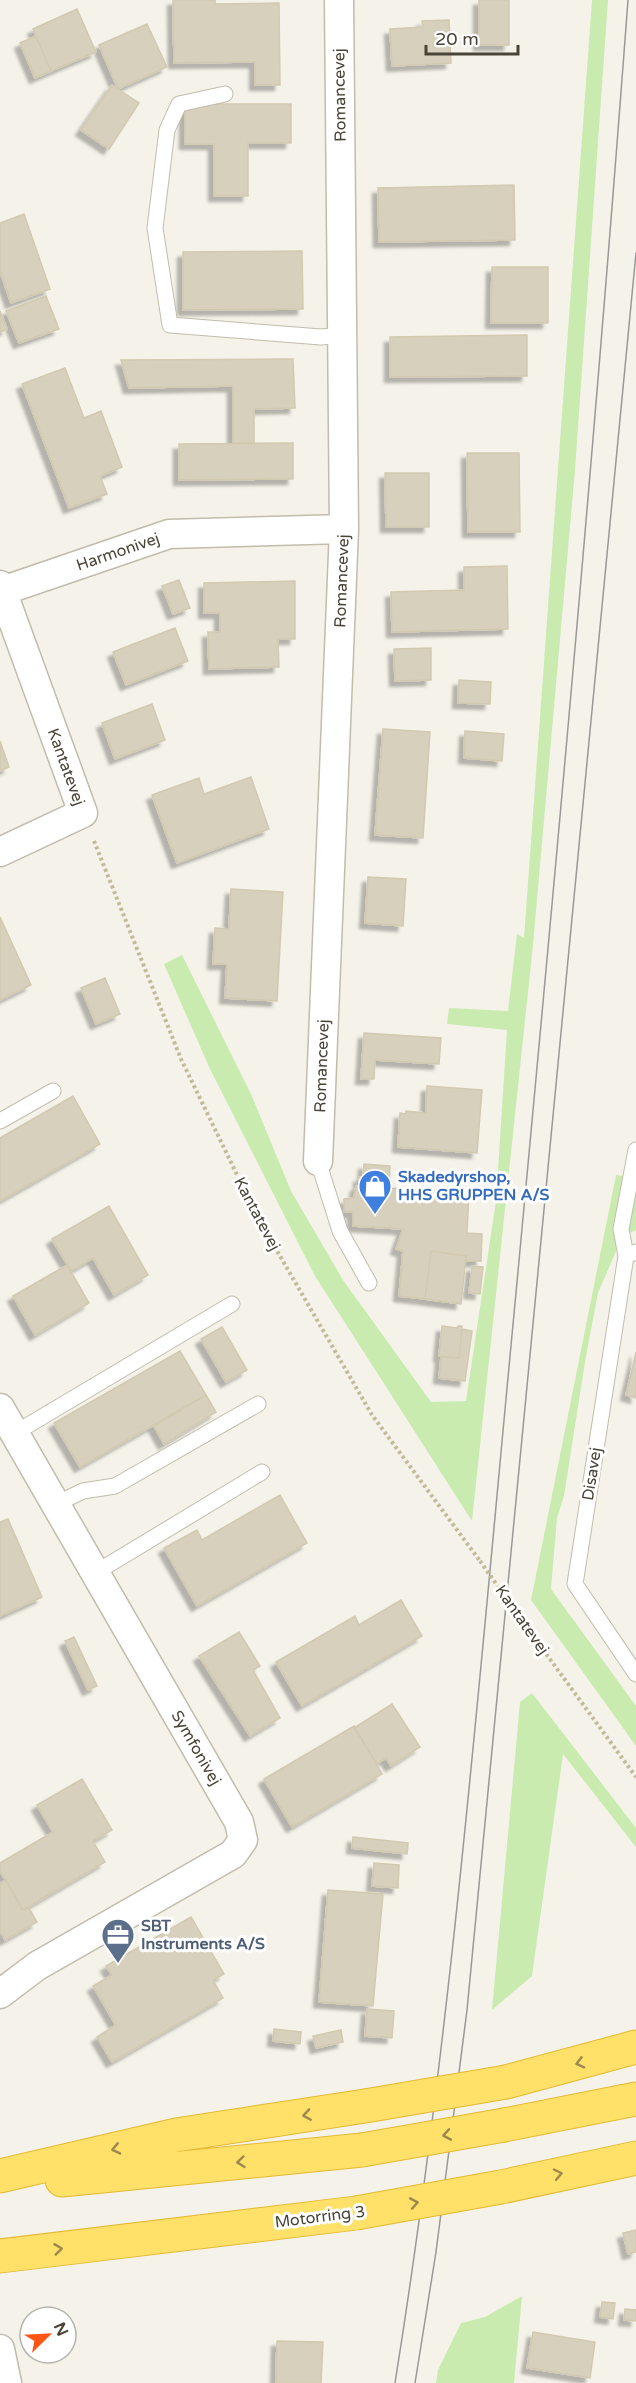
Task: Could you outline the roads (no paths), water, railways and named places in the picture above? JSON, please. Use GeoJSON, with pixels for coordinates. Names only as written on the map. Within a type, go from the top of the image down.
{"type":"FeatureCollection","features":[{"type":"Feature","properties":{"kind":"highway"},"geometry":{"type":"LineString","coordinates":[[0,2176],[176,2135],[506,2082],[636,2047]]}},
{"type":"Feature","properties":{"kind":"highway"},"geometry":{"type":"LineString","coordinates":[[0,2186],[362,2150],[504,2125],[636,2098]]}},
{"type":"Feature","properties":{"kind":"highway","name":"Motorring 3"},"geometry":{"type":"LineString","coordinates":[[0,2256],[356,2213],[501,2187],[636,2158]]}},
{"type":"Feature","properties":{"kind":"street","name":"Romancevej"},"geometry":{"type":"LineString","coordinates":[[318,1161],[345,529],[339,0]]}},
{"type":"Feature","properties":{"kind":"street","name":"Harmonivej"},"geometry":{"type":"LineString","coordinates":[[1,588],[169,534],[345,529]]}},
{"type":"Feature","properties":{"kind":"street","name":"Kantatevej"},"geometry":{"type":"LineString","coordinates":[[0,852],[83,813],[1,588]]}},
{"type":"Feature","properties":{"kind":"street","name":"Symfonivej"},"geometry":{"type":"LineString","coordinates":[[0,1408],[239,1822],[243,1840],[232,1854],[37,1966],[0,1994]]}},
{"type":"Feature","properties":{"kind":"street"},"geometry":{"type":"LineString","coordinates":[[0,2349],[7,2383]]}},
{"type":"Feature","properties":{"kind":"lane"},"geometry":{"type":"LineString","coordinates":[[225,94],[179,104],[168,130],[155,228],[170,325],[321,337],[342,335]]}},
{"type":"Feature","properties":{"kind":"lane"},"geometry":{"type":"LineString","coordinates":[[0,1121],[53,1091]]}},
{"type":"Feature","properties":{"kind":"lane","name":"Disavej"},"geometry":{"type":"LineString","coordinates":[[636,1150],[621,1228],[631,1254],[575,1584],[636,1674]]}},
{"type":"Feature","properties":{"kind":"lane"},"geometry":{"type":"LineString","coordinates":[[318,1161],[340,1231],[369,1282]]}},
{"type":"Feature","properties":{"kind":"lane"},"geometry":{"type":"LineString","coordinates":[[15,1433],[232,1304]]}},
{"type":"Feature","properties":{"kind":"lane"},"geometry":{"type":"LineString","coordinates":[[56,1504],[83,1491],[115,1486],[258,1404]]}},
{"type":"Feature","properties":{"kind":"lane"},"geometry":{"type":"LineString","coordinates":[[95,1573],[262,1472]]}},
{"type":"Feature","properties":{"kind":"tram line"},"geometry":{"type":"LineString","coordinates":[[395,2383],[431,2130],[473,1749],[572,684],[628,0]]}},
{"type":"Feature","properties":{"kind":"tram line"},"geometry":{"type":"LineString","coordinates":[[415,2383],[436,2252],[467,2010],[636,253]]}},
{"type":"Feature","properties":{"kind":"place","name":"Skadedyrshop, HHS GRUPPEN A/S"},"geometry":{"type":"Point","coordinates":[375,1215]}},
{"type":"Feature","properties":{"kind":"place","name":"SBT Instruments A/S"},"geometry":{"type":"Point","coordinates":[118,1964]}}]}
